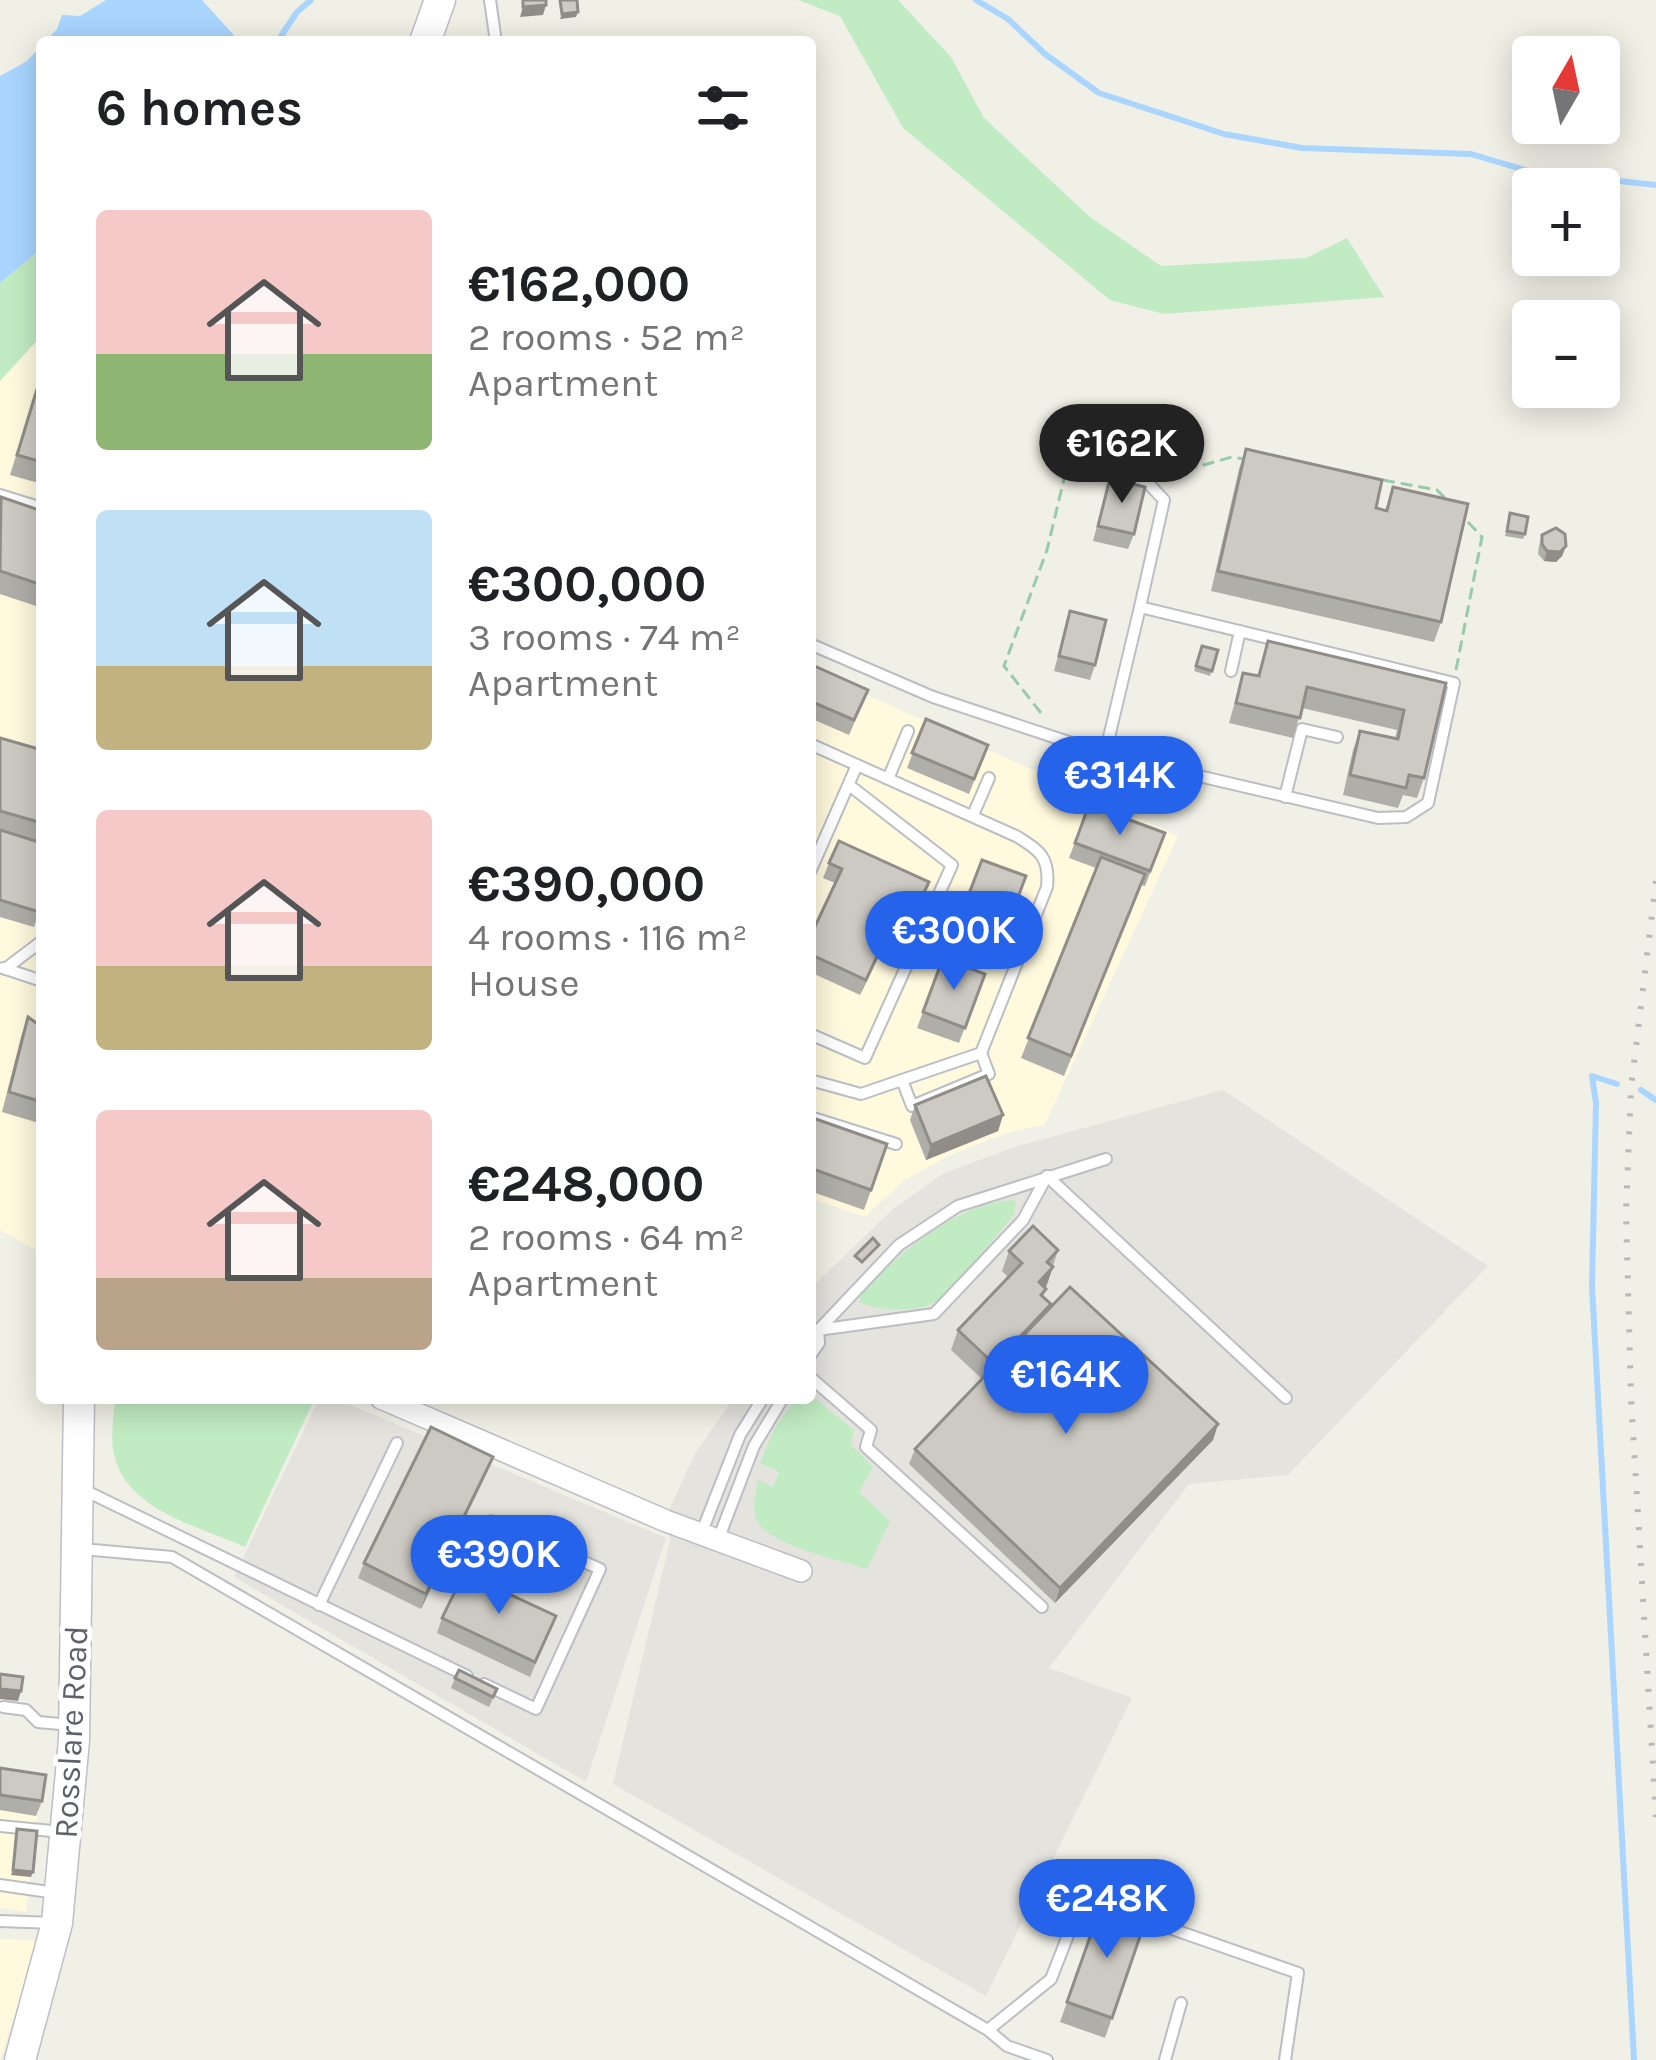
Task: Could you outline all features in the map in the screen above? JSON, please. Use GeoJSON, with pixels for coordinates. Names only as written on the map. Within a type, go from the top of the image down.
{"type":"FeatureCollection","features":[{"type":"Feature","properties":{"kind":"main road"},"geometry":{"type":"LineString","coordinates":[[427,36],[440,0]]}},
{"type":"Feature","properties":{"kind":"main road","name":"Rosslare Road"},"geometry":{"type":"LineString","coordinates":[[20,2060],[58,1909],[74,1726],[79,1404]]}},
{"type":"Feature","properties":{"kind":"street"},"geometry":{"type":"LineString","coordinates":[[395,1404],[800,1571]]}},
{"type":"Feature","properties":{"kind":"lane"},"geometry":{"type":"LineString","coordinates":[[490,0],[495,36]]}},
{"type":"Feature","properties":{"kind":"lane"},"geometry":{"type":"LineString","coordinates":[[1105,754],[1164,500],[1148,484],[1120,475]]}},
{"type":"Feature","properties":{"kind":"lane"},"geometry":{"type":"LineString","coordinates":[[0,495],[36,506]]}},
{"type":"Feature","properties":{"kind":"lane"},"geometry":{"type":"LineString","coordinates":[[816,647],[933,697],[1105,754],[1378,818],[1406,817],[1428,803],[1454,683],[1140,607]]}},
{"type":"Feature","properties":{"kind":"lane"},"geometry":{"type":"LineString","coordinates":[[1231,670],[1240,631]]}},
{"type":"Feature","properties":{"kind":"lane"},"geometry":{"type":"LineString","coordinates":[[1285,797],[1302,729],[1337,737]]}},
{"type":"Feature","properties":{"kind":"lane"},"geometry":{"type":"LineString","coordinates":[[888,778],[908,731]]}},
{"type":"Feature","properties":{"kind":"lane"},"geometry":{"type":"LineString","coordinates":[[816,747],[973,815],[1041,851],[1049,867],[1047,887],[981,1053],[989,1074],[912,1106],[902,1080]]}},
{"type":"Feature","properties":{"kind":"lane"},"geometry":{"type":"LineString","coordinates":[[816,858],[857,765]]}},
{"type":"Feature","properties":{"kind":"lane"},"geometry":{"type":"LineString","coordinates":[[973,815],[989,778]]}},
{"type":"Feature","properties":{"kind":"lane"},"geometry":{"type":"LineString","coordinates":[[816,1037],[865,1058],[952,865],[849,784]]}},
{"type":"Feature","properties":{"kind":"lane"},"geometry":{"type":"LineString","coordinates":[[3,968],[36,944]]}},
{"type":"Feature","properties":{"kind":"lane"},"geometry":{"type":"LineString","coordinates":[[3,968],[36,979]]}},
{"type":"Feature","properties":{"kind":"lane"},"geometry":{"type":"LineString","coordinates":[[816,1082],[861,1094],[981,1053]]}},
{"type":"Feature","properties":{"kind":"lane"},"geometry":{"type":"LineString","coordinates":[[816,1119],[896,1144]]}},
{"type":"Feature","properties":{"kind":"lane"},"geometry":{"type":"LineString","coordinates":[[816,1332],[899,1245],[958,1206],[1106,1159]]}},
{"type":"Feature","properties":{"kind":"lane"},"geometry":{"type":"LineString","coordinates":[[816,1334],[934,1314],[1023,1220],[1047,1176]]}},
{"type":"Feature","properties":{"kind":"lane"},"geometry":{"type":"LineString","coordinates":[[1047,1176],[1286,1398]]}},
{"type":"Feature","properties":{"kind":"lane"},"geometry":{"type":"LineString","coordinates":[[816,1382],[872,1430],[866,1447],[1042,1607]]}},
{"type":"Feature","properties":{"kind":"lane"},"geometry":{"type":"LineString","coordinates":[[709,1537],[740,1435],[759,1404]]}},
{"type":"Feature","properties":{"kind":"lane"},"geometry":{"type":"LineString","coordinates":[[709,1537],[779,1404]]}},
{"type":"Feature","properties":{"kind":"lane"},"geometry":{"type":"LineString","coordinates":[[319,1605],[397,1443]]}},
{"type":"Feature","properties":{"kind":"lane"},"geometry":{"type":"LineString","coordinates":[[76,1486],[536,1708],[599,1569],[491,1522],[465,1580]]}},
{"type":"Feature","properties":{"kind":"lane"},"geometry":{"type":"LineString","coordinates":[[79,1549],[172,1557],[988,2030],[1007,2046],[1047,2060]]}},
{"type":"Feature","properties":{"kind":"lane"},"geometry":{"type":"LineString","coordinates":[[3,1707],[26,1709],[38,1722],[74,1726]]}},
{"type":"Feature","properties":{"kind":"lane"},"geometry":{"type":"LineString","coordinates":[[0,1826],[64,1832]]}},
{"type":"Feature","properties":{"kind":"lane"},"geometry":{"type":"LineString","coordinates":[[0,1885],[58,1909]]}},
{"type":"Feature","properties":{"kind":"lane"},"geometry":{"type":"LineString","coordinates":[[988,2030],[1051,1979],[1074,1920],[1094,1903],[1298,1973],[1285,2060]]}},
{"type":"Feature","properties":{"kind":"lane"},"geometry":{"type":"LineString","coordinates":[[0,1921],[58,1909]]}},
{"type":"Feature","properties":{"kind":"lane"},"geometry":{"type":"LineString","coordinates":[[1166,2060],[1181,2003]]}},
{"type":"Feature","properties":{"kind":"path"},"geometry":{"type":"LineString","coordinates":[[1042,712],[1004,666],[1047,550],[1075,433],[1110,440],[1107,452],[1182,471],[1232,457],[1252,460]]}},
{"type":"Feature","properties":{"kind":"path"},"geometry":{"type":"LineString","coordinates":[[1385,480],[1437,490],[1452,506]]}},
{"type":"Feature","properties":{"kind":"path"},"geometry":{"type":"LineString","coordinates":[[1454,683],[1482,537],[1467,522]]}},
{"type":"Feature","properties":{"kind":"shaded area"},"geometry":{"type":"Polygon","coordinates":[[[36,342],[36,1250],[0,1230],[0,381],[36,342]]]}},
{"type":"Feature","properties":{"kind":"shaded area"},"geometry":{"type":"Polygon","coordinates":[[[816,672],[1178,836],[1045,1124],[950,1155],[903,1181],[865,1217],[816,1200],[816,672]]]}},
{"type":"Feature","properties":{"kind":"shaded area"},"geometry":{"type":"Polygon","coordinates":[[[1223,1090],[1488,1266],[1288,1475],[1189,1484],[1049,1668],[1132,1698],[986,1996],[613,1784],[670,1540],[670,1508],[695,1453],[730,1404],[816,1404],[816,1283],[893,1209],[944,1173],[1018,1146],[1223,1090]]]}},
{"type":"Feature","properties":{"kind":"shaded area"},"geometry":{"type":"Polygon","coordinates":[[[316,1404],[348,1404],[666,1538],[586,1782],[234,1577],[316,1404]]]}},
{"type":"Feature","properties":{"kind":"shaded area"},"geometry":{"type":"Polygon","coordinates":[[[0,1784],[40,1790],[26,1912],[0,1908],[0,1784]]]}},
{"type":"Feature","properties":{"kind":"shaded area"},"geometry":{"type":"Polygon","coordinates":[[[0,1939],[39,1941],[0,2060],[0,1939]]]}},
{"type":"Feature","properties":{"kind":"green space"},"geometry":{"type":"Polygon","coordinates":[[[798,0],[898,0],[951,57],[984,118],[1090,217],[1161,266],[1306,258],[1347,238],[1384,297],[1164,314],[1110,300],[903,128],[840,16],[798,0]]]}},
{"type":"Feature","properties":{"kind":"green space"},"geometry":{"type":"Polygon","coordinates":[[[36,253],[36,342],[0,381],[0,283],[36,253]]]}},
{"type":"Feature","properties":{"kind":"green space"},"geometry":{"type":"Polygon","coordinates":[[[1016,1202],[1014,1214],[935,1302],[897,1310],[859,1302],[863,1291],[930,1232],[969,1211],[1016,1202]]]}},
{"type":"Feature","properties":{"kind":"green space"},"geometry":{"type":"Polygon","coordinates":[[[816,1399],[854,1430],[851,1445],[873,1467],[859,1492],[890,1521],[867,1569],[788,1544],[762,1528],[754,1504],[758,1480],[773,1487],[779,1472],[760,1463],[774,1429],[792,1404],[816,1404],[816,1399]]]}},
{"type":"Feature","properties":{"kind":"green space"},"geometry":{"type":"Polygon","coordinates":[[[114,1404],[312,1404],[245,1547],[167,1514],[133,1490],[121,1474],[112,1434],[114,1404]]]}},
{"type":"Feature","properties":{"kind":"water"},"geometry":{"type":"Polygon","coordinates":[[[106,0],[202,0],[235,36],[51,36],[62,15],[80,16],[106,0]]]}},
{"type":"Feature","properties":{"kind":"water"},"geometry":{"type":"Polygon","coordinates":[[[36,51],[36,253],[0,283],[0,76],[36,51]]]}},
{"type":"Feature","properties":{"kind":"building"},"geometry":{"type":"Polygon","coordinates":[[[523,0],[546,0],[546,5],[523,7],[523,0]]]}},
{"type":"Feature","properties":{"kind":"building"},"geometry":{"type":"Polygon","coordinates":[[[560,0],[577,0],[578,12],[562,14],[560,0]]]}},
{"type":"Feature","properties":{"kind":"building"},"geometry":{"type":"Polygon","coordinates":[[[36,392],[36,460],[17,455],[36,392]]]}},
{"type":"Feature","properties":{"kind":"building"},"geometry":{"type":"Polygon","coordinates":[[[1246,449],[1382,480],[1376,508],[1387,511],[1393,487],[1468,504],[1441,622],[1218,571],[1246,449]]]}},
{"type":"Feature","properties":{"kind":"building"},"geometry":{"type":"Polygon","coordinates":[[[1110,478],[1145,487],[1134,534],[1098,526],[1110,478]]]}},
{"type":"Feature","properties":{"kind":"building"},"geometry":{"type":"Polygon","coordinates":[[[1,497],[36,509],[36,583],[0,571],[1,497]]]}},
{"type":"Feature","properties":{"kind":"building"},"geometry":{"type":"Polygon","coordinates":[[[1510,513],[1528,517],[1525,534],[1507,531],[1510,513]]]}},
{"type":"Feature","properties":{"kind":"building"},"geometry":{"type":"Polygon","coordinates":[[[1556,528],[1565,534],[1566,546],[1560,552],[1547,551],[1542,535],[1556,528]]]}},
{"type":"Feature","properties":{"kind":"building"},"geometry":{"type":"Polygon","coordinates":[[[1070,611],[1106,620],[1095,665],[1059,656],[1070,611]]]}},
{"type":"Feature","properties":{"kind":"building"},"geometry":{"type":"Polygon","coordinates":[[[1268,641],[1446,683],[1424,778],[1409,775],[1406,788],[1350,775],[1360,731],[1398,739],[1404,710],[1307,687],[1300,718],[1236,703],[1243,673],[1259,676],[1268,641]]]}},
{"type":"Feature","properties":{"kind":"building"},"geometry":{"type":"Polygon","coordinates":[[[1202,646],[1218,650],[1212,671],[1196,666],[1202,646]]]}},
{"type":"Feature","properties":{"kind":"building"},"geometry":{"type":"Polygon","coordinates":[[[816,667],[868,690],[854,720],[816,704],[816,667]]]}},
{"type":"Feature","properties":{"kind":"building"},"geometry":{"type":"Polygon","coordinates":[[[926,719],[988,745],[974,779],[912,753],[926,719]]]}},
{"type":"Feature","properties":{"kind":"building"},"geometry":{"type":"Polygon","coordinates":[[[0,738],[36,748],[36,821],[0,811],[0,738]]]}},
{"type":"Feature","properties":{"kind":"building"},"geometry":{"type":"Polygon","coordinates":[[[1089,805],[1165,833],[1150,871],[1075,843],[1089,805]]]}},
{"type":"Feature","properties":{"kind":"building"},"geometry":{"type":"Polygon","coordinates":[[[0,830],[36,841],[36,911],[0,900],[0,830]]]}},
{"type":"Feature","properties":{"kind":"building"},"geometry":{"type":"Polygon","coordinates":[[[839,841],[929,882],[919,903],[905,897],[866,980],[816,957],[816,924],[842,869],[829,863],[839,841]]]}},
{"type":"Feature","properties":{"kind":"building"},"geometry":{"type":"Polygon","coordinates":[[[1101,857],[1145,874],[1071,1056],[1028,1038],[1101,857]]]}},
{"type":"Feature","properties":{"kind":"building"},"geometry":{"type":"Polygon","coordinates":[[[982,860],[1026,876],[1004,934],[960,917],[982,860]]]}},
{"type":"Feature","properties":{"kind":"building"},"geometry":{"type":"Polygon","coordinates":[[[943,958],[985,974],[965,1028],[923,1012],[943,958]]]}},
{"type":"Feature","properties":{"kind":"building"},"geometry":{"type":"Polygon","coordinates":[[[28,1017],[36,1023],[36,1100],[9,1092],[28,1017]]]}},
{"type":"Feature","properties":{"kind":"building"},"geometry":{"type":"Polygon","coordinates":[[[986,1076],[1003,1115],[931,1145],[915,1105],[986,1076]]]}},
{"type":"Feature","properties":{"kind":"building"},"geometry":{"type":"Polygon","coordinates":[[[816,1119],[887,1144],[871,1190],[816,1170],[816,1119]]]}},
{"type":"Feature","properties":{"kind":"building"},"geometry":{"type":"Polygon","coordinates":[[[1033,1226],[1058,1250],[1047,1262],[1053,1267],[1039,1282],[1046,1289],[1041,1295],[1051,1304],[994,1364],[958,1330],[1022,1263],[1009,1251],[1033,1226]]]}},
{"type":"Feature","properties":{"kind":"building"},"geometry":{"type":"Polygon","coordinates":[[[873,1238],[879,1245],[862,1262],[855,1256],[873,1238]]]}},
{"type":"Feature","properties":{"kind":"building"},"geometry":{"type":"Polygon","coordinates":[[[1070,1287],[1218,1424],[1060,1588],[915,1449],[1070,1287]]]}},
{"type":"Feature","properties":{"kind":"building"},"geometry":{"type":"Polygon","coordinates":[[[431,1427],[493,1457],[426,1594],[364,1563],[431,1427]]]}},
{"type":"Feature","properties":{"kind":"building"},"geometry":{"type":"Polygon","coordinates":[[[464,1573],[556,1616],[535,1662],[442,1618],[464,1573]]]}},
{"type":"Feature","properties":{"kind":"building"},"geometry":{"type":"Polygon","coordinates":[[[459,1670],[497,1689],[493,1697],[455,1678],[459,1670]]]}},
{"type":"Feature","properties":{"kind":"building"},"geometry":{"type":"Polygon","coordinates":[[[0,1674],[23,1677],[21,1691],[0,1689],[0,1674]]]}},
{"type":"Feature","properties":{"kind":"building"},"geometry":{"type":"Polygon","coordinates":[[[0,1768],[46,1775],[42,1801],[0,1795],[0,1768]]]}},
{"type":"Feature","properties":{"kind":"building"},"geometry":{"type":"Polygon","coordinates":[[[17,1829],[37,1831],[33,1872],[13,1870],[17,1829]]]}},
{"type":"Feature","properties":{"kind":"building"},"geometry":{"type":"Polygon","coordinates":[[[1102,1903],[1146,1919],[1112,2018],[1067,2002],[1102,1903]]]}},
{"type":"Feature","properties":{"kind":"waterway"},"geometry":{"type":"LineString","coordinates":[[281,36],[311,0]]}},
{"type":"Feature","properties":{"kind":"waterway"},"geometry":{"type":"LineString","coordinates":[[976,0],[1008,19],[1045,54],[1099,93],[1224,134],[1302,148],[1471,154],[1528,171],[1656,185]]}},
{"type":"Feature","properties":{"kind":"waterway"},"geometry":{"type":"LineString","coordinates":[[1617,1084],[1592,1076],[1596,1103],[1592,1286],[1634,2060]]}},
{"type":"Feature","properties":{"kind":"waterway"},"geometry":{"type":"LineString","coordinates":[[1641,1090],[1656,1100]]}},
{"type":"Feature","properties":{"kind":"railway"},"geometry":{"type":"LineString","coordinates":[[1656,881],[1631,1088],[1626,1212],[1631,1397],[1656,1817]]}}]}
